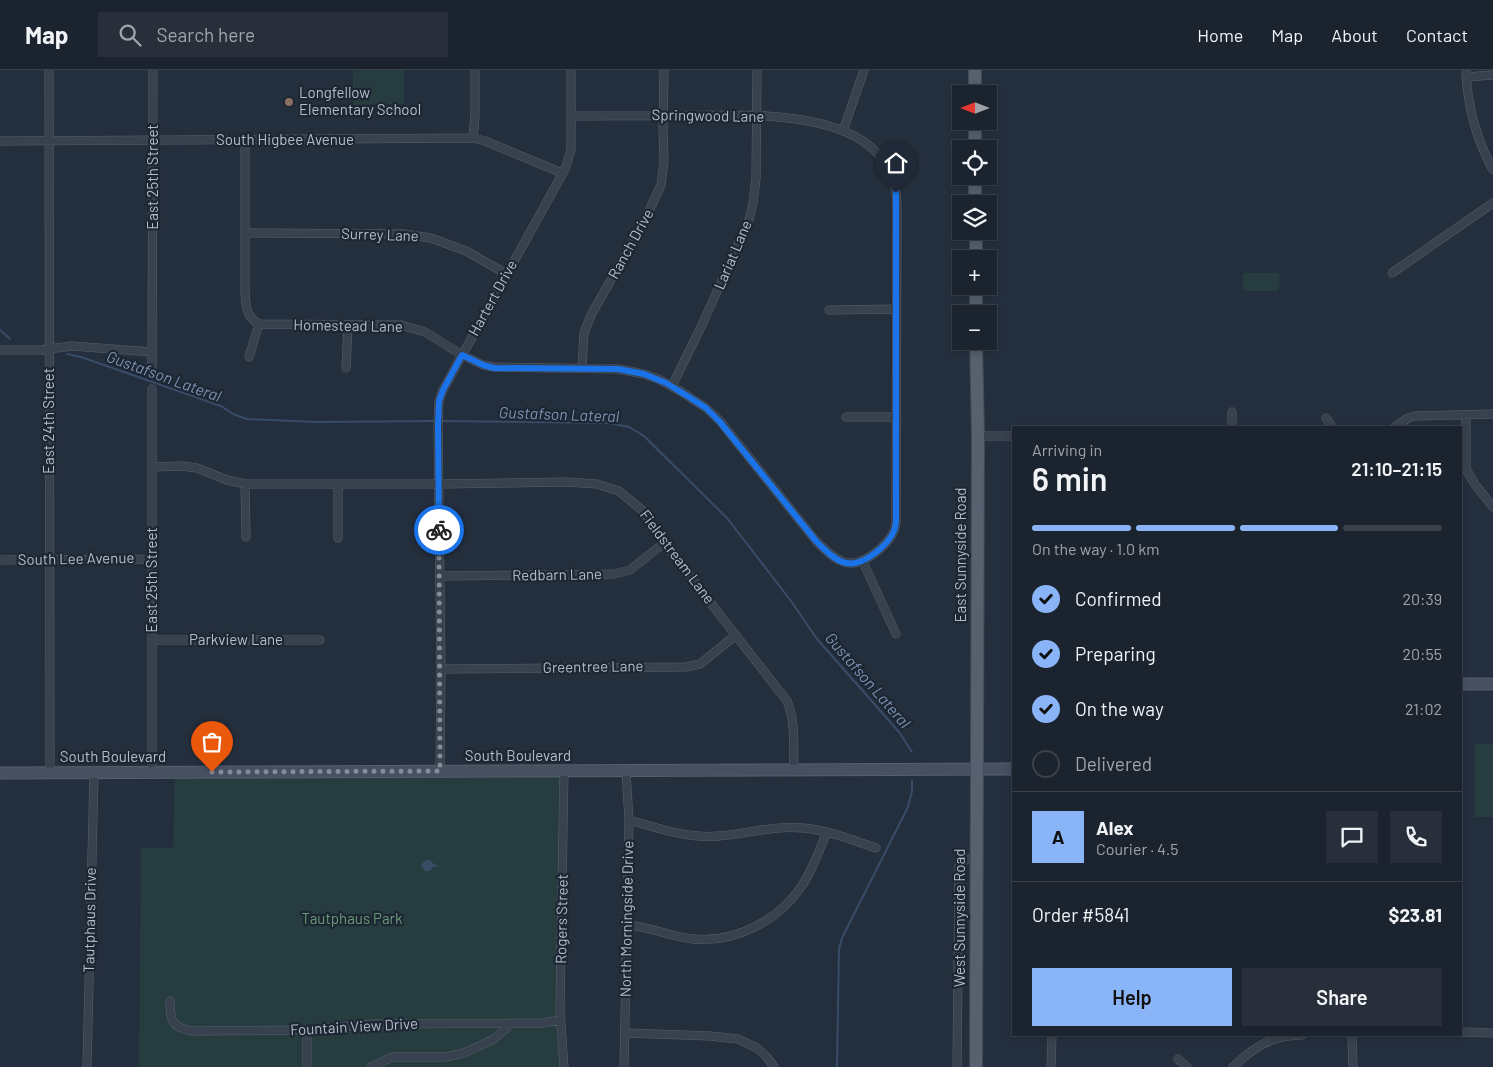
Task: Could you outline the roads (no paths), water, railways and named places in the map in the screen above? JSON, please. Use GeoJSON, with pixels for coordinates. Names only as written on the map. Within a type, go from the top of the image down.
{"type":"FeatureCollection","features":[{"type":"Feature","properties":{"kind":"main road"},"geometry":{"type":"LineString","coordinates":[[975,70],[975,85]]}},
{"type":"Feature","properties":{"kind":"main road","name":"East Sunnyside Road"},"geometry":{"type":"LineString","coordinates":[[976,350],[978,436],[976,769]]}},
{"type":"Feature","properties":{"kind":"main road","name":"West Sunnyside Road"},"geometry":{"type":"LineString","coordinates":[[976,769],[976,1067]]}},
{"type":"Feature","properties":{"kind":"street","name":"East 24th Street"},"geometry":{"type":"LineString","coordinates":[[49,70],[50,772]]}},
{"type":"Feature","properties":{"kind":"street","name":"East 25th Street"},"geometry":{"type":"LineString","coordinates":[[152,375],[153,70]]}},
{"type":"Feature","properties":{"kind":"street"},"geometry":{"type":"LineString","coordinates":[[473,138],[475,70]]}},
{"type":"Feature","properties":{"kind":"street","name":"Hartert Drive"},"geometry":{"type":"LineString","coordinates":[[440,771],[439,401],[443,390],[565,168],[571,150],[571,70]]}},
{"type":"Feature","properties":{"kind":"street","name":"Ranch Drive"},"geometry":{"type":"LineString","coordinates":[[582,368],[584,333],[590,315],[644,222],[661,185],[664,161],[664,70]]}},
{"type":"Feature","properties":{"kind":"street","name":"Lariat Lane"},"geometry":{"type":"LineString","coordinates":[[672,386],[702,327],[742,240],[749,220],[756,178],[757,70]]}},
{"type":"Feature","properties":{"kind":"street"},"geometry":{"type":"LineString","coordinates":[[843,132],[864,70]]}},
{"type":"Feature","properties":{"kind":"street"},"geometry":{"type":"LineString","coordinates":[[1493,75],[1466,74],[1475,129],[1493,170]]}},
{"type":"Feature","properties":{"kind":"street","name":"Springwood Lane"},"geometry":{"type":"LineString","coordinates":[[572,116],[757,116],[783,118],[813,123],[843,132],[872,146],[885,162],[893,178],[897,215],[895,530],[886,544],[860,563]]}},
{"type":"Feature","properties":{"kind":"street","name":"South Higbee Avenue"},"geometry":{"type":"LineString","coordinates":[[0,141],[473,138],[485,141],[562,173]]}},
{"type":"Feature","properties":{"kind":"street"},"geometry":{"type":"LineString","coordinates":[[245,140],[246,311],[253,321],[259,324],[249,357]]}},
{"type":"Feature","properties":{"kind":"street"},"geometry":{"type":"LineString","coordinates":[[1392,273],[1493,203]]}},
{"type":"Feature","properties":{"kind":"street","name":"Surrey Lane"},"geometry":{"type":"LineString","coordinates":[[245,233],[403,234],[431,238],[466,251],[507,274]]}},
{"type":"Feature","properties":{"kind":"street"},"geometry":{"type":"LineString","coordinates":[[829,310],[896,309]]}},
{"type":"Feature","properties":{"kind":"street","name":"Homestead Lane"},"geometry":{"type":"LineString","coordinates":[[259,324],[401,325],[425,332],[462,355],[494,368],[618,369],[644,374],[672,386],[706,408],[720,422],[816,541],[831,556],[844,562],[860,563]]}},
{"type":"Feature","properties":{"kind":"street"},"geometry":{"type":"LineString","coordinates":[[346,368],[348,326]]}},
{"type":"Feature","properties":{"kind":"street"},"geometry":{"type":"LineString","coordinates":[[0,350],[48,349],[72,346],[152,352]]}},
{"type":"Feature","properties":{"kind":"street","name":"East 25th Street"},"geometry":{"type":"LineString","coordinates":[[152,388],[152,772]]}},
{"type":"Feature","properties":{"kind":"street"},"geometry":{"type":"LineString","coordinates":[[1232,412],[1232,426]]}},
{"type":"Feature","properties":{"kind":"street"},"geometry":{"type":"LineString","coordinates":[[1466,414],[1466,469],[1474,483],[1493,507]]}},
{"type":"Feature","properties":{"kind":"street"},"geometry":{"type":"LineString","coordinates":[[1397,426],[1408,418],[1415,416],[1493,414]]}},
{"type":"Feature","properties":{"kind":"street"},"geometry":{"type":"LineString","coordinates":[[846,417],[897,417]]}},
{"type":"Feature","properties":{"kind":"street"},"geometry":{"type":"LineString","coordinates":[[1326,418],[1332,426]]}},
{"type":"Feature","properties":{"kind":"street"},"geometry":{"type":"LineString","coordinates":[[978,436],[1012,436]]}},
{"type":"Feature","properties":{"kind":"street","name":"Fieldstream Lane"},"geometry":{"type":"LineString","coordinates":[[152,467],[182,466],[197,468],[227,480],[246,484],[566,482],[597,484],[618,491],[644,512],[664,543],[787,701],[793,723],[794,769]]}},
{"type":"Feature","properties":{"kind":"street"},"geometry":{"type":"LineString","coordinates":[[246,484],[246,537]]}},
{"type":"Feature","properties":{"kind":"street"},"geometry":{"type":"LineString","coordinates":[[338,484],[338,538]]}},
{"type":"Feature","properties":{"kind":"street","name":"Redbarn Lane"},"geometry":{"type":"LineString","coordinates":[[440,576],[614,574],[630,570],[664,543]]}},
{"type":"Feature","properties":{"kind":"street","name":"South Lee Avenue"},"geometry":{"type":"LineString","coordinates":[[0,560],[152,559]]}},
{"type":"Feature","properties":{"kind":"street"},"geometry":{"type":"LineString","coordinates":[[860,563],[896,634]]}},
{"type":"Feature","properties":{"kind":"street","name":"Greentree Lane"},"geometry":{"type":"LineString","coordinates":[[440,669],[686,667],[700,664],[736,635]]}},
{"type":"Feature","properties":{"kind":"street","name":"Parkview Lane"},"geometry":{"type":"LineString","coordinates":[[152,640],[320,640]]}},
{"type":"Feature","properties":{"kind":"street"},"geometry":{"type":"LineString","coordinates":[[1462,684],[1493,684]]}},
{"type":"Feature","properties":{"kind":"street","name":"South Boulevard"},"geometry":{"type":"LineString","coordinates":[[0,772],[626,772],[794,769],[1012,769]]}},
{"type":"Feature","properties":{"kind":"street","name":"Rogers Street"},"geometry":{"type":"LineString","coordinates":[[564,771],[560,1020],[564,1067]]}},
{"type":"Feature","properties":{"kind":"street","name":"Tautphaus Drive"},"geometry":{"type":"LineString","coordinates":[[87,1067],[94,772]]}},
{"type":"Feature","properties":{"kind":"street","name":"North Morningside Drive"},"geometry":{"type":"LineString","coordinates":[[624,1067],[629,820],[626,772]]}},
{"type":"Feature","properties":{"kind":"street"},"geometry":{"type":"LineString","coordinates":[[629,820],[677,834],[701,837],[783,827],[803,828],[827,832],[876,848]]}},
{"type":"Feature","properties":{"kind":"street"},"geometry":{"type":"LineString","coordinates":[[626,925],[696,939],[725,938],[741,934],[779,911],[792,900],[811,871],[827,832]]}},
{"type":"Feature","properties":{"kind":"street"},"geometry":{"type":"LineString","coordinates":[[957,1067],[959,866],[964,860],[977,857]]}},
{"type":"Feature","properties":{"kind":"street","name":"Fountain View Drive"},"geometry":{"type":"LineString","coordinates":[[170,1001],[170,1013],[174,1024],[180,1029],[200,1031],[306,1030],[372,1024],[542,1023],[560,1020]]}},
{"type":"Feature","properties":{"kind":"street"},"geometry":{"type":"LineString","coordinates":[[371,1067],[392,1057],[446,1057],[464,1053],[494,1039],[512,1023]]}},
{"type":"Feature","properties":{"kind":"street"},"geometry":{"type":"LineString","coordinates":[[306,1030],[306,1067]]}},
{"type":"Feature","properties":{"kind":"street"},"geometry":{"type":"LineString","coordinates":[[1462,1032],[1493,1032]]}},
{"type":"Feature","properties":{"kind":"street"},"geometry":{"type":"LineString","coordinates":[[626,1033],[738,1039],[757,1048],[774,1067]]}},
{"type":"Feature","properties":{"kind":"street"},"geometry":{"type":"LineString","coordinates":[[1051,1067],[1052,1036]]}},
{"type":"Feature","properties":{"kind":"street"},"geometry":{"type":"LineString","coordinates":[[1233,1067],[1244,1056],[1264,1042],[1271,1039],[1294,1036]]}},
{"type":"Feature","properties":{"kind":"street"},"geometry":{"type":"LineString","coordinates":[[1352,1036],[1353,1067]]}},
{"type":"Feature","properties":{"kind":"street"},"geometry":{"type":"LineString","coordinates":[[1178,1059],[1187,1067]]}},
{"type":"Feature","properties":{"kind":"water"},"geometry":{"type":"Polygon","coordinates":[[[426,860],[440,866],[433,867],[430,871],[425,871],[421,865],[426,860]]]}},
{"type":"Feature","properties":{"kind":"waterway","name":"Gustafson Lateral"},"geometry":{"type":"LineString","coordinates":[[0,330],[10,339]]}},
{"type":"Feature","properties":{"kind":"waterway","name":"Gustafson Lateral"},"geometry":{"type":"LineString","coordinates":[[67,354],[81,357],[221,406],[233,414],[247,419],[316,422],[435,421]]}},
{"type":"Feature","properties":{"kind":"waterway","name":"Gustafson Lateral"},"geometry":{"type":"LineString","coordinates":[[440,421],[609,423],[629,427],[644,436],[727,518],[791,601],[817,639],[899,732],[912,752]]}},
{"type":"Feature","properties":{"kind":"waterway","name":"Gustafson Lateral"},"geometry":{"type":"LineString","coordinates":[[837,1067],[839,949],[842,938],[908,807],[912,791],[912,781]]}},
{"type":"Feature","properties":{"kind":"place","name":"Longfellow Elementary School"},"geometry":{"type":"Point","coordinates":[289,102]}},
{"type":"Feature","properties":{"kind":"park label","name":"Tautphaus Park"},"geometry":{"type":"Point","coordinates":[352,919]}}]}
